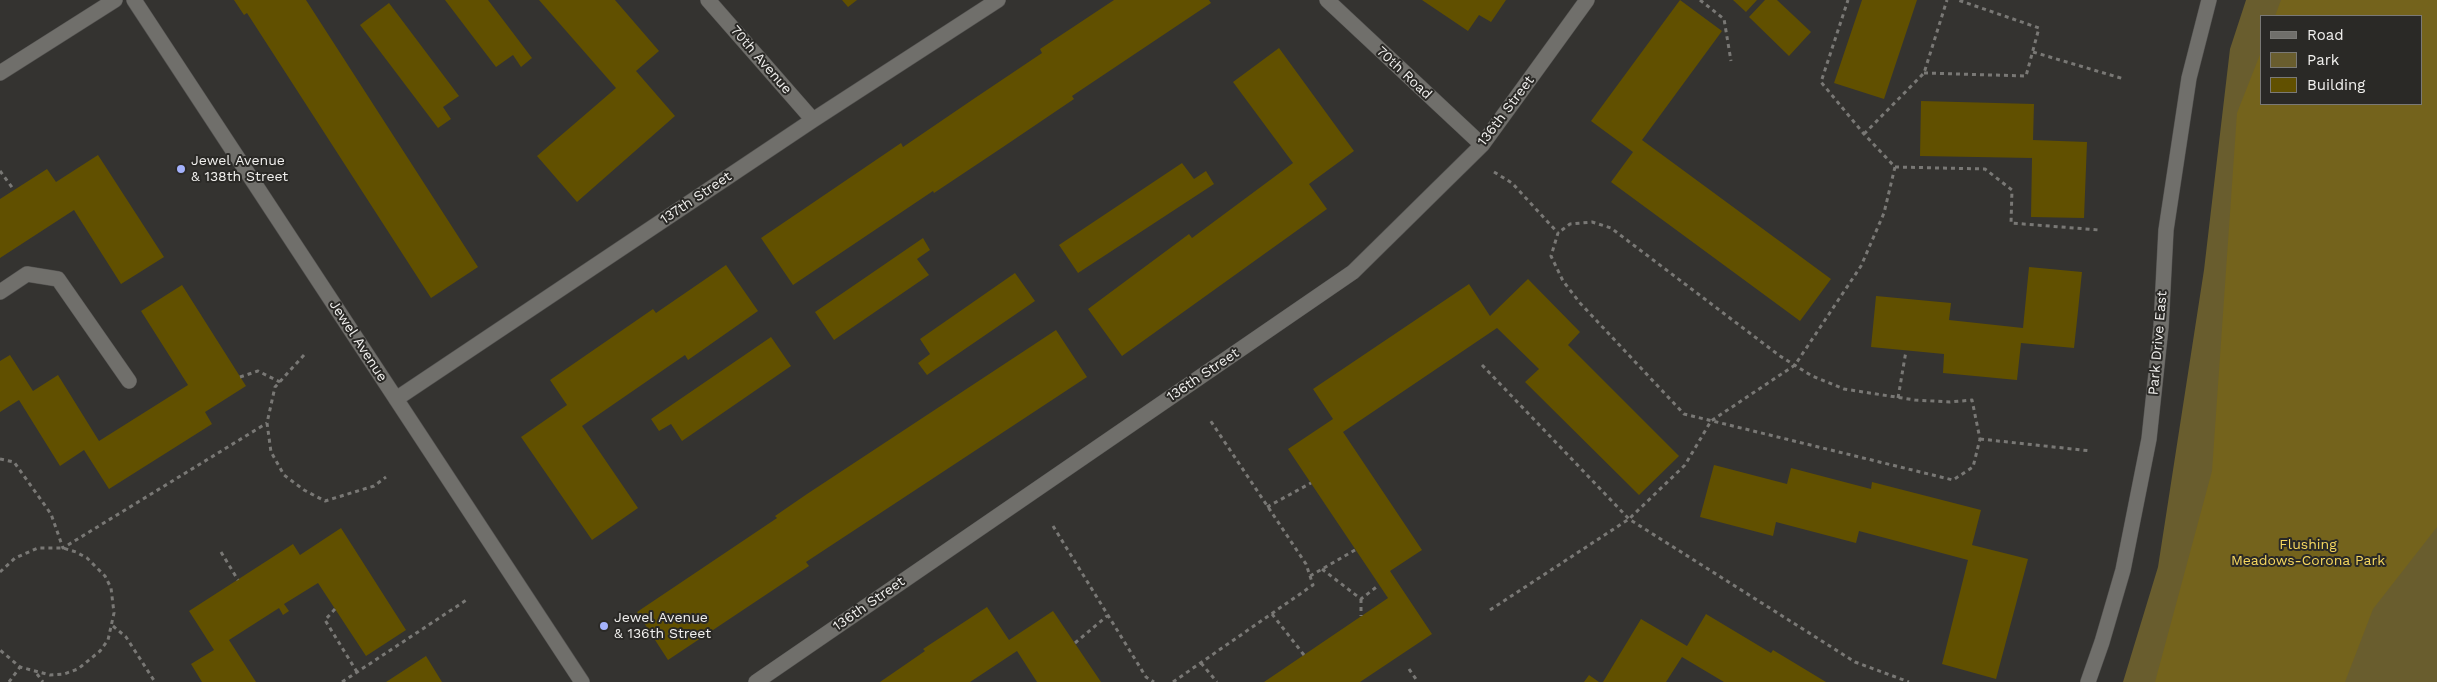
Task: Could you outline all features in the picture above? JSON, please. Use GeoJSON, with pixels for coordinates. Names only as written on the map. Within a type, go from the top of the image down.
{"type":"FeatureCollection","features":[{"type":"Feature","properties":{"kind":"street"},"geometry":{"type":"LineString","coordinates":[[0,73],[115,0]]}},
{"type":"Feature","properties":{"kind":"street","name":"Jewel Avenue"},"geometry":{"type":"LineString","coordinates":[[134,0],[582,682]]}},
{"type":"Feature","properties":{"kind":"street","name":"70th Avenue"},"geometry":{"type":"LineString","coordinates":[[708,0],[813,120]]}},
{"type":"Feature","properties":{"kind":"street","name":"137th Street"},"geometry":{"type":"LineString","coordinates":[[396,399],[813,120],[998,0]]}},
{"type":"Feature","properties":{"kind":"street","name":"70th Road"},"geometry":{"type":"LineString","coordinates":[[1327,0],[1482,145]]}},
{"type":"Feature","properties":{"kind":"street","name":"136th Street"},"geometry":{"type":"LineString","coordinates":[[756,682],[1353,272],[1482,145],[1587,0]]}},
{"type":"Feature","properties":{"kind":"street","name":"Park Drive East"},"geometry":{"type":"LineString","coordinates":[[2088,682],[2123,570],[2149,439],[2161,328],[2166,230],[2189,78],[2209,0]]}},
{"type":"Feature","properties":{"kind":"street"},"geometry":{"type":"LineString","coordinates":[[0,292],[27,274],[58,279],[129,381]]}},
{"type":"Feature","properties":{"kind":"path"},"geometry":{"type":"LineString","coordinates":[[1700,0],[1724,20],[1731,61]]}},
{"type":"Feature","properties":{"kind":"path"},"geometry":{"type":"LineString","coordinates":[[1848,0],[1821,82],[1864,134],[1895,167],[1985,169],[2012,190],[2011,223],[2099,230]]}},
{"type":"Feature","properties":{"kind":"path"},"geometry":{"type":"LineString","coordinates":[[1864,134],[1924,73],[1947,0]]}},
{"type":"Feature","properties":{"kind":"path"},"geometry":{"type":"LineString","coordinates":[[1924,73],[2026,76],[2039,28],[1958,0]]}},
{"type":"Feature","properties":{"kind":"path"},"geometry":{"type":"LineString","coordinates":[[2033,52],[2124,79]]}},
{"type":"Feature","properties":{"kind":"path"},"geometry":{"type":"LineString","coordinates":[[1470,157],[1512,183],[1558,233]]}},
{"type":"Feature","properties":{"kind":"path"},"geometry":{"type":"LineString","coordinates":[[1490,610],[1629,519],[1685,465],[1711,421],[1795,365],[1861,266],[1884,214],[1895,167]]}},
{"type":"Feature","properties":{"kind":"path"},"geometry":{"type":"LineString","coordinates":[[0,171],[14,190]]}},
{"type":"Feature","properties":{"kind":"path"},"geometry":{"type":"LineString","coordinates":[[1592,222],[1611,228],[1795,365],[1812,376],[1844,389],[1898,398],[1950,402],[1972,400],[1980,439],[1973,467],[1954,480],[1684,414],[1580,303],[1563,281],[1551,256],[1558,233],[1570,224],[1592,222]]}},
{"type":"Feature","properties":{"kind":"path"},"geometry":{"type":"LineString","coordinates":[[1898,398],[1906,351]]}},
{"type":"Feature","properties":{"kind":"path"},"geometry":{"type":"LineString","coordinates":[[304,355],[276,387],[267,422],[271,452],[284,475],[304,490],[325,501],[374,486],[386,477]]}},
{"type":"Feature","properties":{"kind":"path"},"geometry":{"type":"LineString","coordinates":[[1482,365],[1629,519],[1855,662],[1909,682]]}},
{"type":"Feature","properties":{"kind":"path"},"geometry":{"type":"LineString","coordinates":[[240,377],[258,371],[280,382]]}},
{"type":"Feature","properties":{"kind":"path"},"geometry":{"type":"LineString","coordinates":[[1173,682],[1313,585],[1306,564],[1210,420]]}},
{"type":"Feature","properties":{"kind":"path"},"geometry":{"type":"LineString","coordinates":[[63,548],[267,422]]}},
{"type":"Feature","properties":{"kind":"path"},"geometry":{"type":"LineString","coordinates":[[1980,439],[2091,451]]}},
{"type":"Feature","properties":{"kind":"path"},"geometry":{"type":"LineString","coordinates":[[0,459],[14,462],[51,514],[63,548]]}},
{"type":"Feature","properties":{"kind":"path"},"geometry":{"type":"LineString","coordinates":[[1267,508],[1311,483]]}},
{"type":"Feature","properties":{"kind":"path"},"geometry":{"type":"LineString","coordinates":[[1053,526],[1146,677],[1154,682]]}},
{"type":"Feature","properties":{"kind":"path"},"geometry":{"type":"LineString","coordinates":[[0,572],[15,558],[26,552],[38,548],[63,548],[87,558],[105,576],[114,600],[113,626],[108,640],[100,652],[84,665],[64,674],[50,675],[20,668],[0,650]]}},
{"type":"Feature","properties":{"kind":"path"},"geometry":{"type":"LineString","coordinates":[[1310,576],[1355,550]]}},
{"type":"Feature","properties":{"kind":"path"},"geometry":{"type":"LineString","coordinates":[[221,552],[238,580]]}},
{"type":"Feature","properties":{"kind":"path"},"geometry":{"type":"LineString","coordinates":[[1322,569],[1361,599]]}},
{"type":"Feature","properties":{"kind":"path"},"geometry":{"type":"LineString","coordinates":[[1361,599],[1380,585]]}},
{"type":"Feature","properties":{"kind":"path"},"geometry":{"type":"LineString","coordinates":[[342,682],[468,599]]}},
{"type":"Feature","properties":{"kind":"path"},"geometry":{"type":"LineString","coordinates":[[1361,599],[1361,616]]}},
{"type":"Feature","properties":{"kind":"path"},"geometry":{"type":"LineString","coordinates":[[335,609],[325,620],[358,672]]}},
{"type":"Feature","properties":{"kind":"path"},"geometry":{"type":"LineString","coordinates":[[1272,614],[1304,655]]}},
{"type":"Feature","properties":{"kind":"path"},"geometry":{"type":"LineString","coordinates":[[1075,644],[1107,616]]}},
{"type":"Feature","properties":{"kind":"path"},"geometry":{"type":"LineString","coordinates":[[113,626],[126,638],[155,682]]}},
{"type":"Feature","properties":{"kind":"path"},"geometry":{"type":"LineString","coordinates":[[1201,663],[1217,682]]}},
{"type":"Feature","properties":{"kind":"path"},"geometry":{"type":"LineString","coordinates":[[9,682],[20,668]]}},
{"type":"Feature","properties":{"kind":"path"},"geometry":{"type":"LineString","coordinates":[[1409,669],[1418,682]]}},
{"type":"Feature","properties":{"kind":"path"},"geometry":{"type":"LineString","coordinates":[[36,673],[43,682]]}},
{"type":"Feature","properties":{"kind":"green space","name":"Flushing Meadows-Corona Park"},"geometry":{"type":"Polygon","coordinates":[[[2246,0],[2437,0],[2437,682],[2123,682],[2158,567],[2204,270],[2230,49],[2246,0]]]}},
{"type":"Feature","properties":{"kind":"green space","name":"Flushing Meadows-Corona Park"},"geometry":{"type":"Polygon","coordinates":[[[2281,0],[2437,0],[2437,527],[2373,609],[2345,682],[2155,682],[2212,471],[2237,113],[2260,55],[2260,105],[2422,105],[2422,15],[2275,15],[2281,0]]]}},
{"type":"Feature","properties":{"kind":"building"},"geometry":{"type":"Polygon","coordinates":[[[234,0],[306,0],[478,267],[431,298],[247,13],[244,15],[234,0]]]}},
{"type":"Feature","properties":{"kind":"building"},"geometry":{"type":"Polygon","coordinates":[[[445,0],[488,0],[532,58],[521,67],[513,55],[496,67],[445,0]]]}},
{"type":"Feature","properties":{"kind":"building"},"geometry":{"type":"Polygon","coordinates":[[[539,0],[615,0],[659,51],[636,71],[675,116],[577,202],[537,156],[616,88],[539,0]]]}},
{"type":"Feature","properties":{"kind":"building"},"geometry":{"type":"Polygon","coordinates":[[[842,0],[857,0],[848,7],[842,0]]]}},
{"type":"Feature","properties":{"kind":"building"},"geometry":{"type":"Polygon","coordinates":[[[1114,0],[1209,0],[1211,3],[1072,96],[1074,99],[1003,147],[934,193],[933,191],[793,285],[761,238],[901,143],[903,147],[1042,53],[1040,49],[1114,0]]]}},
{"type":"Feature","properties":{"kind":"building"},"geometry":{"type":"Polygon","coordinates":[[[1422,0],[1506,0],[1491,22],[1479,15],[1468,31],[1422,0]]]}},
{"type":"Feature","properties":{"kind":"building"},"geometry":{"type":"Polygon","coordinates":[[[1680,0],[1722,31],[1642,140],[1831,279],[1800,321],[1611,182],[1633,152],[1591,121],[1680,0]]]}},
{"type":"Feature","properties":{"kind":"building"},"geometry":{"type":"Polygon","coordinates":[[[1733,0],[1757,0],[1746,12],[1733,0]]]}},
{"type":"Feature","properties":{"kind":"building"},"geometry":{"type":"Polygon","coordinates":[[[1765,0],[1777,0],[1811,32],[1789,56],[1749,17],[1765,0]]]}},
{"type":"Feature","properties":{"kind":"building"},"geometry":{"type":"Polygon","coordinates":[[[1862,0],[1917,0],[1884,99],[1834,83],[1862,0]]]}},
{"type":"Feature","properties":{"kind":"building"},"geometry":{"type":"Polygon","coordinates":[[[389,3],[459,96],[443,107],[451,119],[438,128],[360,25],[389,3]]]}},
{"type":"Feature","properties":{"kind":"building"},"geometry":{"type":"Polygon","coordinates":[[[1279,48],[1354,151],[1309,184],[1327,209],[1122,356],[1088,309],[1189,234],[1192,238],[1293,163],[1233,82],[1279,48]]]}},
{"type":"Feature","properties":{"kind":"building"},"geometry":{"type":"Polygon","coordinates":[[[1921,101],[2034,104],[2033,140],[2087,142],[2084,218],[2031,217],[2032,158],[1920,156],[1921,101]]]}},
{"type":"Feature","properties":{"kind":"building"},"geometry":{"type":"Polygon","coordinates":[[[98,155],[164,257],[121,284],[74,210],[0,258],[0,199],[47,169],[56,182],[98,155]]]}},
{"type":"Feature","properties":{"kind":"building"},"geometry":{"type":"Polygon","coordinates":[[[1182,163],[1194,179],[1206,171],[1214,184],[1078,273],[1059,245],[1182,163]]]}},
{"type":"Feature","properties":{"kind":"building"},"geometry":{"type":"Polygon","coordinates":[[[923,238],[930,250],[917,259],[929,275],[834,340],[815,312],[923,238]]]}},
{"type":"Feature","properties":{"kind":"building"},"geometry":{"type":"Polygon","coordinates":[[[726,265],[758,311],[688,360],[685,355],[582,426],[638,508],[592,540],[521,437],[567,405],[550,380],[653,309],[656,313],[726,265]]]}},
{"type":"Feature","properties":{"kind":"building"},"geometry":{"type":"Polygon","coordinates":[[[2029,267],[2082,272],[2078,311],[2074,348],[2021,343],[2017,380],[1943,373],[1944,354],[1871,347],[1876,296],[1951,303],[1949,320],[2023,328],[2029,267]]]}},
{"type":"Feature","properties":{"kind":"building"},"geometry":{"type":"Polygon","coordinates":[[[1015,273],[1035,301],[927,375],[918,363],[930,354],[920,339],[1015,273]]]}},
{"type":"Feature","properties":{"kind":"building"},"geometry":{"type":"Polygon","coordinates":[[[1528,279],[1580,332],[1568,345],[1679,456],[1639,495],[1525,382],[1539,369],[1497,328],[1343,432],[1422,550],[1390,571],[1432,634],[1360,682],[1264,682],[1388,598],[1288,449],[1333,419],[1313,389],[1469,284],[1490,316],[1528,279]]]}},
{"type":"Feature","properties":{"kind":"building"},"geometry":{"type":"Polygon","coordinates":[[[182,285],[246,386],[205,412],[212,424],[109,489],[84,450],[60,466],[19,400],[0,412],[0,361],[10,355],[33,391],[58,375],[99,441],[188,385],[141,311],[182,285]]]}},
{"type":"Feature","properties":{"kind":"building"},"geometry":{"type":"Polygon","coordinates":[[[1056,330],[1087,377],[806,562],[809,566],[668,660],[637,612],[777,518],[775,516],[807,494],[1056,330]]]}},
{"type":"Feature","properties":{"kind":"building"},"geometry":{"type":"Polygon","coordinates":[[[771,337],[791,366],[682,441],[671,424],[659,431],[651,419],[771,337]]]}},
{"type":"Feature","properties":{"kind":"building"},"geometry":{"type":"Polygon","coordinates":[[[1714,465],[1787,484],[1791,468],[1871,489],[1872,482],[1981,510],[1972,545],[2028,559],[1996,679],[1942,664],[1968,560],[1859,531],[1856,543],[1776,522],[1773,536],[1700,517],[1714,465]]]}},
{"type":"Feature","properties":{"kind":"building"},"geometry":{"type":"Polygon","coordinates":[[[341,528],[406,630],[366,656],[318,583],[284,604],[289,611],[283,615],[279,608],[229,640],[256,682],[202,682],[191,664],[214,650],[189,611],[293,544],[300,555],[341,528]]]}},
{"type":"Feature","properties":{"kind":"building"},"geometry":{"type":"Polygon","coordinates":[[[987,607],[1009,640],[1053,611],[1101,682],[1037,682],[1017,651],[970,682],[880,682],[925,651],[923,649],[987,607]]]}},
{"type":"Feature","properties":{"kind":"building"},"geometry":{"type":"Polygon","coordinates":[[[1706,614],[1771,653],[1773,650],[1826,682],[1724,682],[1682,657],[1666,682],[1603,682],[1641,619],[1687,646],[1706,614]]]}},
{"type":"Feature","properties":{"kind":"building"},"geometry":{"type":"Polygon","coordinates":[[[426,656],[442,682],[386,682],[426,656]]]}},
{"type":"Feature","properties":{"kind":"building"},"geometry":{"type":"Polygon","coordinates":[[[1589,675],[1599,682],[1584,682],[1589,675]]]}},
{"type":"Feature","properties":{"kind":"place","name":"Jewel Avenue & 138th Street"},"geometry":{"type":"Point","coordinates":[181,169]}},
{"type":"Feature","properties":{"kind":"place","name":"Jewel Avenue & 136th Street"},"geometry":{"type":"Point","coordinates":[604,626]}}]}
